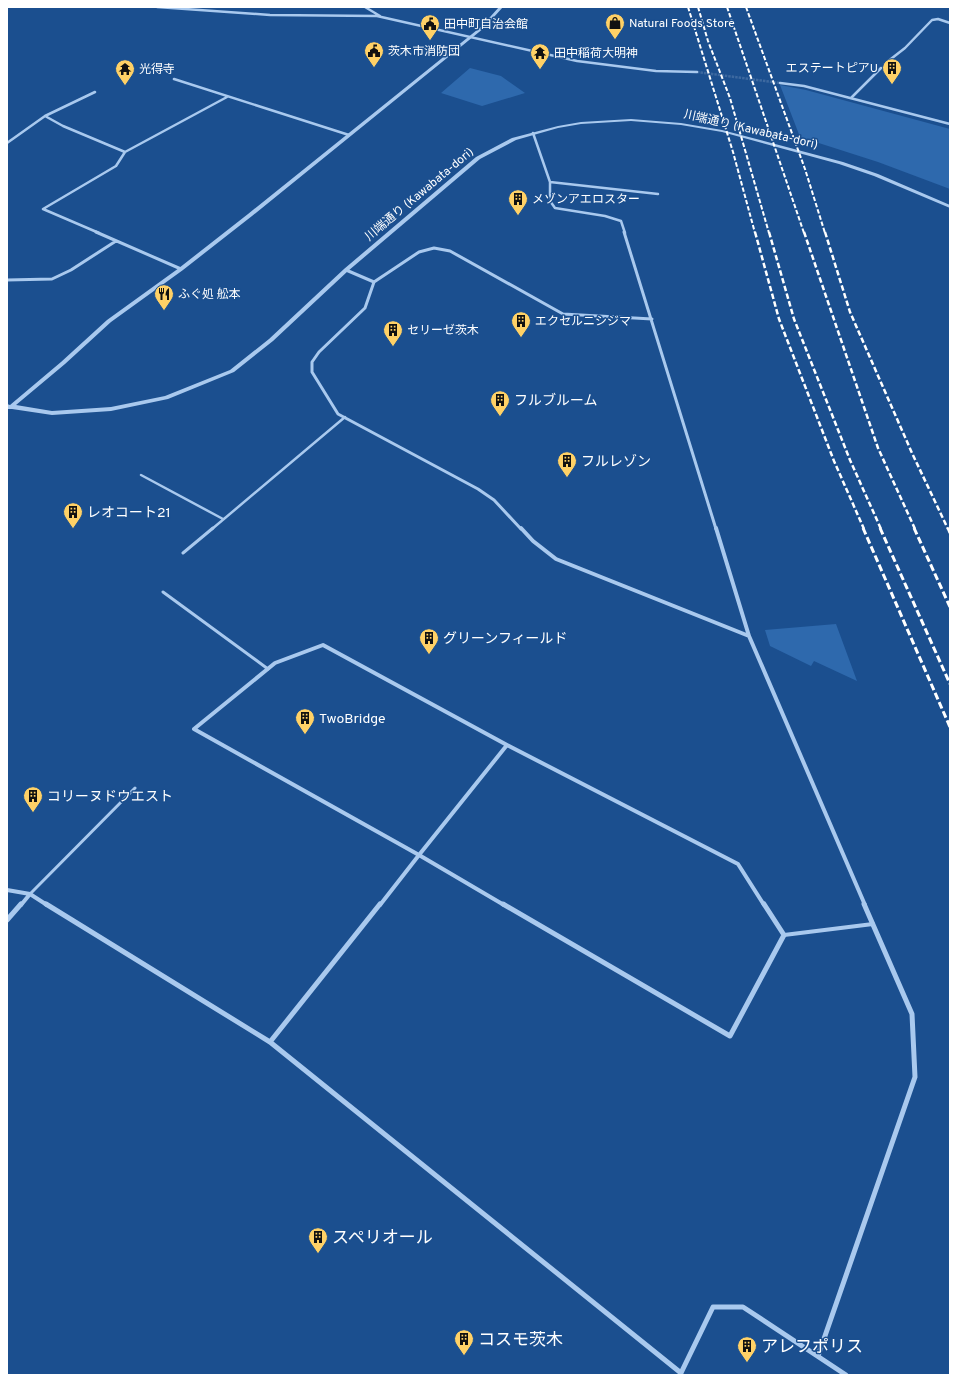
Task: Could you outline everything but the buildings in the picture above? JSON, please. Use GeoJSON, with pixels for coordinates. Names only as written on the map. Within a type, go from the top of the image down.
{"type":"FeatureCollection","features":[{"type":"Feature","properties":{"kind":"street"},"geometry":{"type":"LineString","coordinates":[[157,7],[285,16],[381,17],[594,64],[666,72],[697,72]]}},
{"type":"Feature","properties":{"kind":"street"},"geometry":{"type":"LineString","coordinates":[[364,7],[381,17]]}},
{"type":"Feature","properties":{"kind":"street"},"geometry":{"type":"LineString","coordinates":[[8,408],[63,363],[109,321],[181,269],[483,27],[501,7]]}},
{"type":"Feature","properties":{"kind":"street"},"geometry":{"type":"LineString","coordinates":[[887,62],[905,48],[932,20],[938,19],[950,22]]}},
{"type":"Feature","properties":{"kind":"street"},"geometry":{"type":"LineString","coordinates":[[851,98],[881,68]]}},
{"type":"Feature","properties":{"kind":"street"},"geometry":{"type":"LineString","coordinates":[[174,79],[349,135]]}},
{"type":"Feature","properties":{"kind":"street"},"geometry":{"type":"LineString","coordinates":[[780,83],[804,86],[950,124]]}},
{"type":"Feature","properties":{"kind":"street"},"geometry":{"type":"LineString","coordinates":[[7,143],[45,116],[95,92]]}},
{"type":"Feature","properties":{"kind":"street"},"geometry":{"type":"LineString","coordinates":[[181,269],[43,209],[116,166],[125,152],[227,97]]}},
{"type":"Feature","properties":{"kind":"street"},"geometry":{"type":"LineString","coordinates":[[45,116],[63,126],[125,152]]}},
{"type":"Feature","properties":{"kind":"street","name":"川端通り (Kawabata-dori)"},"geometry":{"type":"LineString","coordinates":[[8,408],[52,413],[111,409],[166,398],[232,370],[271,340],[346,270],[478,158],[501,145],[533,133],[581,123],[612,120],[656,121],[705,128],[805,152],[841,163],[882,178],[950,207]]}},
{"type":"Feature","properties":{"kind":"street"},"geometry":{"type":"LineString","coordinates":[[533,133],[550,182],[550,201],[555,208],[605,216],[621,221],[749,636],[912,1014],[915,1077],[818,1356]]}},
{"type":"Feature","properties":{"kind":"street"},"geometry":{"type":"LineString","coordinates":[[550,182],[658,194]]}},
{"type":"Feature","properties":{"kind":"street"},"geometry":{"type":"LineString","coordinates":[[7,280],[52,279],[72,270],[116,241]]}},
{"type":"Feature","properties":{"kind":"street"},"geometry":{"type":"LineString","coordinates":[[652,319],[563,314],[450,251],[434,248],[419,252],[374,282],[365,308],[319,352],[312,362],[312,372],[338,414],[478,489],[494,500],[532,541],[556,559],[749,636]]}},
{"type":"Feature","properties":{"kind":"street"},"geometry":{"type":"LineString","coordinates":[[346,270],[374,282]]}},
{"type":"Feature","properties":{"kind":"street"},"geometry":{"type":"LineString","coordinates":[[323,645],[507,745],[738,864],[784,934],[730,1036],[419,855],[194,729],[275,663],[323,645]]}},
{"type":"Feature","properties":{"kind":"street"},"geometry":{"type":"LineString","coordinates":[[270,1042],[507,745]]}},
{"type":"Feature","properties":{"kind":"street"},"geometry":{"type":"LineString","coordinates":[[7,890],[30,894],[270,1042],[681,1374],[713,1307],[743,1307],[846,1375]]}},
{"type":"Feature","properties":{"kind":"street"},"geometry":{"type":"LineString","coordinates":[[7,920],[30,894]]}},
{"type":"Feature","properties":{"kind":"lane"},"geometry":{"type":"LineString","coordinates":[[183,552],[345,417]]}},
{"type":"Feature","properties":{"kind":"lane"},"geometry":{"type":"LineString","coordinates":[[141,475],[223,519]]}},
{"type":"Feature","properties":{"kind":"lane"},"geometry":{"type":"LineString","coordinates":[[163,592],[268,669]]}},
{"type":"Feature","properties":{"kind":"lane"},"geometry":{"type":"LineString","coordinates":[[30,894],[135,788]]}},
{"type":"Feature","properties":{"kind":"lane"},"geometry":{"type":"LineString","coordinates":[[784,934],[872,924]]}},
{"type":"Feature","properties":{"kind":"shaded area"},"geometry":{"type":"Polygon","coordinates":[[[470,68],[501,76],[525,93],[482,106],[441,93],[470,68]]]}},
{"type":"Feature","properties":{"kind":"shaded area"},"geometry":{"type":"Polygon","coordinates":[[[780,85],[806,90],[950,129],[950,189],[878,162],[800,137],[780,85]]]}},
{"type":"Feature","properties":{"kind":"shaded area"},"geometry":{"type":"Polygon","coordinates":[[[836,624],[857,681],[814,661],[811,666],[770,646],[765,630],[836,624]]]}},
{"type":"Feature","properties":{"kind":"tunnel"},"geometry":{"type":"LineString","coordinates":[[697,72],[780,83]]}},
{"type":"Feature","properties":{"kind":"railway"},"geometry":{"type":"LineString","coordinates":[[688,7],[733,152],[755,233]]}},
{"type":"Feature","properties":{"kind":"railway"},"geometry":{"type":"LineString","coordinates":[[698,7],[708,41],[730,98],[769,233]]}},
{"type":"Feature","properties":{"kind":"railway"},"geometry":{"type":"LineString","coordinates":[[727,7],[804,233]]}},
{"type":"Feature","properties":{"kind":"railway"},"geometry":{"type":"LineString","coordinates":[[746,7],[805,169],[825,233]]}},
{"type":"Feature","properties":{"kind":"railway"},"geometry":{"type":"LineString","coordinates":[[755,232],[779,319],[834,461],[864,529]]}},
{"type":"Feature","properties":{"kind":"railway"},"geometry":{"type":"LineString","coordinates":[[769,232],[794,319],[850,460],[881,529]]}},
{"type":"Feature","properties":{"kind":"railway"},"geometry":{"type":"LineString","coordinates":[[804,232],[878,448],[915,529]]}},
{"type":"Feature","properties":{"kind":"railway"},"geometry":{"type":"LineString","coordinates":[[825,232],[850,312],[912,453],[948,529]]}},
{"type":"Feature","properties":{"kind":"railway"},"geometry":{"type":"LineString","coordinates":[[863,528],[950,727]]}},
{"type":"Feature","properties":{"kind":"railway"},"geometry":{"type":"LineString","coordinates":[[880,528],[950,684]]}},
{"type":"Feature","properties":{"kind":"railway"},"geometry":{"type":"LineString","coordinates":[[914,528],[950,607]]}},
{"type":"Feature","properties":{"kind":"railway"},"geometry":{"type":"LineString","coordinates":[[948,528],[950,533]]}},
{"type":"Feature","properties":{"kind":"place","name":"Natural Foods Store"},"geometry":{"type":"Point","coordinates":[615,40]}},
{"type":"Feature","properties":{"kind":"place","name":"田中町自治会館"},"geometry":{"type":"Point","coordinates":[430,41]}},
{"type":"Feature","properties":{"kind":"place","name":"茨木市消防団"},"geometry":{"type":"Point","coordinates":[374,68]}},
{"type":"Feature","properties":{"kind":"place","name":"田中稲荷大明神"},"geometry":{"type":"Point","coordinates":[540,70]}},
{"type":"Feature","properties":{"kind":"place","name":"エステートピアU"},"geometry":{"type":"Point","coordinates":[892,85]}},
{"type":"Feature","properties":{"kind":"place","name":"光得寺"},"geometry":{"type":"Point","coordinates":[125,86]}},
{"type":"Feature","properties":{"kind":"place","name":"メゾンアエロスター"},"geometry":{"type":"Point","coordinates":[518,216]}},
{"type":"Feature","properties":{"kind":"place","name":"ふぐ処 舩本"},"geometry":{"type":"Point","coordinates":[164,311]}},
{"type":"Feature","properties":{"kind":"place","name":"エクセルニシジマ"},"geometry":{"type":"Point","coordinates":[521,338]}},
{"type":"Feature","properties":{"kind":"place","name":"セリーゼ茨木"},"geometry":{"type":"Point","coordinates":[393,347]}},
{"type":"Feature","properties":{"kind":"place","name":"フルブルーム"},"geometry":{"type":"Point","coordinates":[500,417]}},
{"type":"Feature","properties":{"kind":"place","name":"フルレゾン"},"geometry":{"type":"Point","coordinates":[567,478]}},
{"type":"Feature","properties":{"kind":"place","name":"レオコート21"},"geometry":{"type":"Point","coordinates":[73,529]}},
{"type":"Feature","properties":{"kind":"place","name":"グリーンフィールド"},"geometry":{"type":"Point","coordinates":[429,655]}},
{"type":"Feature","properties":{"kind":"place","name":"TwoBridge"},"geometry":{"type":"Point","coordinates":[305,735]}},
{"type":"Feature","properties":{"kind":"place","name":"コリーヌドウエスト"},"geometry":{"type":"Point","coordinates":[33,813]}},
{"type":"Feature","properties":{"kind":"place","name":"スペリオール"},"geometry":{"type":"Point","coordinates":[318,1254]}},
{"type":"Feature","properties":{"kind":"place","name":"コスモ茨木"},"geometry":{"type":"Point","coordinates":[464,1356]}},
{"type":"Feature","properties":{"kind":"place","name":"アレフポリス"},"geometry":{"type":"Point","coordinates":[747,1363]}}]}
